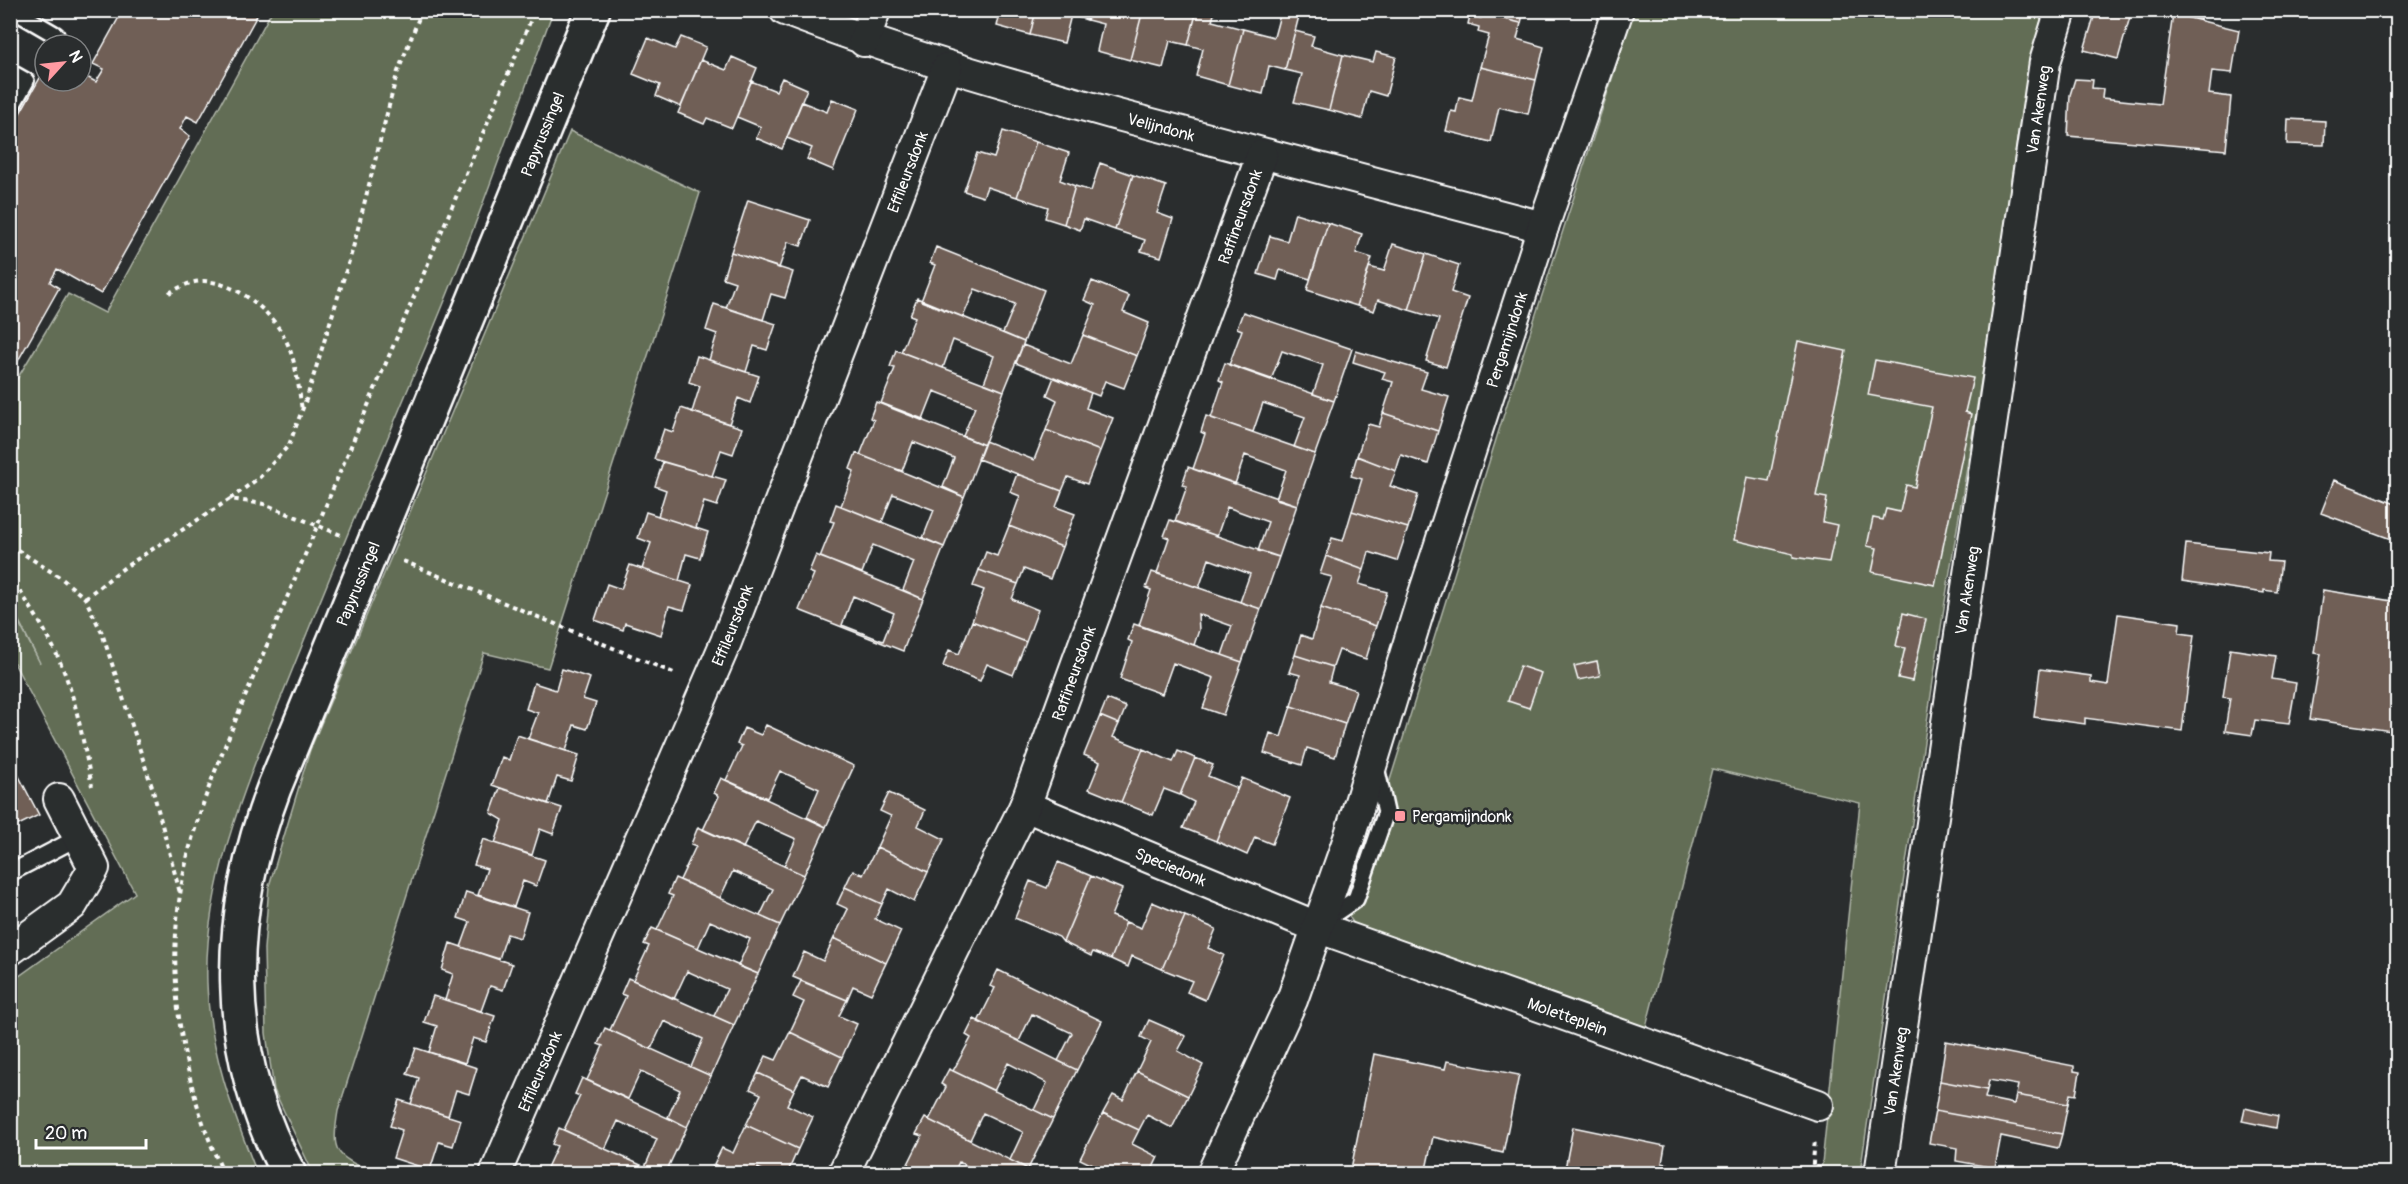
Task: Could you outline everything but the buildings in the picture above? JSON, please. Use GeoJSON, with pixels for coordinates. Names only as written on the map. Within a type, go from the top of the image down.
{"type":"FeatureCollection","features":[{"type":"Feature","properties":{"kind":"street","name":"Papyrussingel"},"geometry":{"type":"LineString","coordinates":[[289,1173],[258,1105],[243,1044],[237,945],[248,865],[262,817],[304,711],[593,10]]}},
{"type":"Feature","properties":{"kind":"street","name":"Velijndonk"},"geometry":{"type":"LineString","coordinates":[[785,10],[864,41],[947,68],[1262,155],[1544,227]]}},
{"type":"Feature","properties":{"kind":"street"},"geometry":{"type":"LineString","coordinates":[[864,41],[875,10]]}},
{"type":"Feature","properties":{"kind":"street","name":"Pergamijndonk"},"geometry":{"type":"LineString","coordinates":[[1212,1173],[1292,1000],[1374,758],[1425,589],[1544,227],[1618,10]]}},
{"type":"Feature","properties":{"kind":"street","name":"Van Akenweg"},"geometry":{"type":"LineString","coordinates":[[1880,1173],[2045,62],[2061,10]]}},
{"type":"Feature","properties":{"kind":"street","name":"Effileursdonk"},"geometry":{"type":"LineString","coordinates":[[495,1173],[726,642],[947,68]]}},
{"type":"Feature","properties":{"kind":"street","name":"Raffineursdonk"},"geometry":{"type":"LineString","coordinates":[[843,1173],[1025,806],[1262,155]]}},
{"type":"Feature","properties":{"kind":"street"},"geometry":{"type":"LineString","coordinates":[[10,950],[72,904],[94,868],[59,799]]}},
{"type":"Feature","properties":{"kind":"street","name":"Speciedonk"},"geometry":{"type":"LineString","coordinates":[[1025,806],[1317,927]]}},
{"type":"Feature","properties":{"kind":"street","name":"Moletteplein"},"geometry":{"type":"LineString","coordinates":[[1317,927],[1818,1105]]}},
{"type":"Feature","properties":{"kind":"lane"},"geometry":{"type":"LineString","coordinates":[[13,10],[53,33]]}},
{"type":"Feature","properties":{"kind":"lane"},"geometry":{"type":"LineString","coordinates":[[10,72],[26,81],[10,109]]}},
{"type":"Feature","properties":{"kind":"lane"},"geometry":{"type":"LineString","coordinates":[[10,873],[79,837]]}},
{"type":"Feature","properties":{"kind":"path"},"geometry":{"type":"LineString","coordinates":[[230,499],[260,477],[289,445],[353,248],[397,74],[422,10]]}},
{"type":"Feature","properties":{"kind":"path"},"geometry":{"type":"LineString","coordinates":[[224,1173],[201,1118],[179,1027],[177,945],[180,893],[196,826],[214,773],[535,10]]}},
{"type":"Feature","properties":{"kind":"path"},"geometry":{"type":"LineString","coordinates":[[169,293],[185,285],[202,281],[221,284],[243,294],[260,308],[290,348],[302,410]]}},
{"type":"Feature","properties":{"kind":"path"},"geometry":{"type":"LineString","coordinates":[[10,546],[61,578],[85,598],[102,633],[152,787],[180,893]]}},
{"type":"Feature","properties":{"kind":"path"},"geometry":{"type":"LineString","coordinates":[[10,576],[39,621],[63,669],[76,712],[93,790]]}},
{"type":"Feature","properties":{"kind":"green space"},"geometry":{"type":"Polygon","coordinates":[[[272,11],[553,11],[490,185],[439,315],[261,747],[233,824],[222,864],[213,904],[208,943],[209,1008],[217,1056],[239,1127],[257,1173],[11,1173],[11,982],[135,893],[11,657],[11,608],[40,663],[11,605],[11,389],[68,294],[105,313],[272,11]]]}},
{"type":"Feature","properties":{"kind":"green space"},"geometry":{"type":"Polygon","coordinates":[[[1634,11],[2043,11],[2021,113],[1994,302],[1943,614],[1860,1173],[1821,1173],[1860,803],[1712,769],[1644,1035],[1360,933],[1348,915],[1513,385],[1634,11]]]}},
{"type":"Feature","properties":{"kind":"green space"},"geometry":{"type":"Polygon","coordinates":[[[570,131],[700,193],[548,668],[484,653],[338,1111],[335,1136],[339,1151],[351,1162],[374,1173],[313,1173],[274,1090],[266,1033],[264,949],[269,886],[310,750],[570,131]]]}},
{"type":"Feature","properties":{"kind":"place","name":"Pergamijndonk"},"geometry":{"type":"Point","coordinates":[1400,816]}}]}
